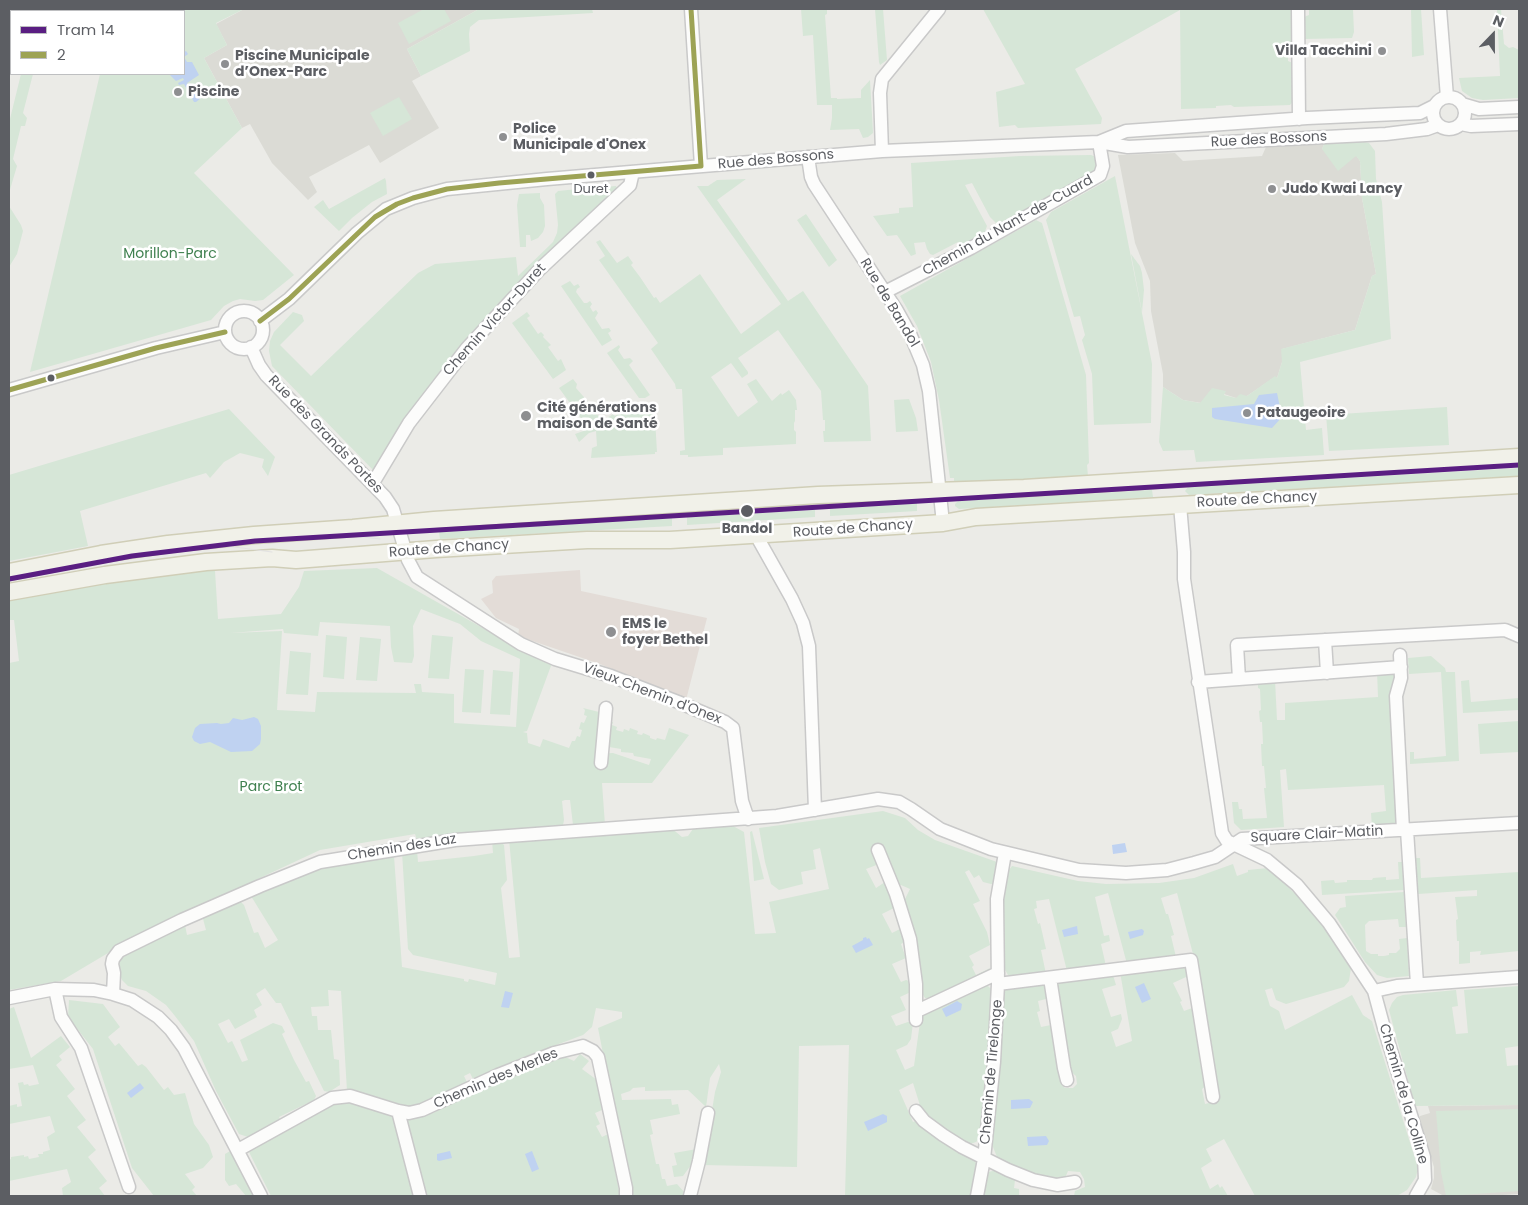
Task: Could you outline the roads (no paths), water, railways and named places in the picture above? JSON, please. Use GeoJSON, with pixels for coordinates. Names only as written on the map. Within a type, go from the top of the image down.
{"type":"FeatureCollection","features":[{"type":"Feature","properties":{"kind":"main road","name":"Route de Chancy"},"geometry":{"type":"LineString","coordinates":[[9,572],[101,554],[168,544],[434,520],[682,503],[1114,483],[1519,456]]}},
{"type":"Feature","properties":{"kind":"main road"},"geometry":{"type":"LineString","coordinates":[[1175,478],[1180,505]]}},
{"type":"Feature","properties":{"kind":"main road","name":"Route de Chancy"},"geometry":{"type":"LineString","coordinates":[[9,592],[105,574],[206,562],[272,558],[296,560],[587,540],[670,540],[827,531],[859,527],[943,523],[976,517],[1519,485]]}},
{"type":"Feature","properties":{"kind":"street"},"geometry":{"type":"LineString","coordinates":[[691,9],[701,166]]}},
{"type":"Feature","properties":{"kind":"street"},"geometry":{"type":"LineString","coordinates":[[882,151],[880,93],[882,79],[939,9]]}},
{"type":"Feature","properties":{"kind":"street"},"geometry":{"type":"LineString","coordinates":[[1298,9],[1299,119]]}},
{"type":"Feature","properties":{"kind":"street"},"geometry":{"type":"LineString","coordinates":[[1440,9],[1447,97]]}},
{"type":"Feature","properties":{"kind":"street"},"geometry":{"type":"LineString","coordinates":[[1462,104],[1465,114],[1461,124],[1456,128],[1450,129],[1438,125],[1433,116],[1434,106],[1437,102],[1447,97],[1453,97],[1462,104],[1478,109],[1519,107]]}},
{"type":"Feature","properties":{"kind":"street","name":"Rue des Bossons"},"geometry":{"type":"LineString","coordinates":[[1099,142],[1126,132],[1142,130],[1420,113],[1434,106]]}},
{"type":"Feature","properties":{"kind":"street"},"geometry":{"type":"LineString","coordinates":[[1461,124],[1472,126],[1519,124]]}},
{"type":"Feature","properties":{"kind":"street","name":"Rue des Bossons"},"geometry":{"type":"LineString","coordinates":[[260,321],[289,298],[375,217],[397,204],[431,192],[447,189],[882,151],[1099,142],[1128,147],[1386,134],[1438,125]]}},
{"type":"Feature","properties":{"kind":"street"},"geometry":{"type":"LineString","coordinates":[[1142,130],[1143,146]]}},
{"type":"Feature","properties":{"kind":"street","name":"Chemin du Nant-de-Cuard"},"geometry":{"type":"LineString","coordinates":[[885,292],[972,248],[1100,175],[1103,166],[1099,142]]}},
{"type":"Feature","properties":{"kind":"street","name":"Rue de Bandol"},"geometry":{"type":"LineString","coordinates":[[808,157],[814,184],[885,292],[911,336],[926,376],[941,492],[943,523]]}},
{"type":"Feature","properties":{"kind":"street","name":"Chemin Victor-Duret"},"geometry":{"type":"LineString","coordinates":[[373,483],[409,423],[467,348],[540,268],[630,185],[633,172]]}},
{"type":"Feature","properties":{"kind":"street"},"geometry":{"type":"LineString","coordinates":[[241,311],[253,313],[260,321],[263,332],[261,338],[251,348],[245,349],[234,346],[228,340],[225,326],[233,314],[241,311]]}},
{"type":"Feature","properties":{"kind":"street"},"geometry":{"type":"LineString","coordinates":[[9,390],[156,348],[225,332]]}},
{"type":"Feature","properties":{"kind":"street","name":"Rue des Grands Portes"},"geometry":{"type":"LineString","coordinates":[[251,348],[266,375],[385,497],[398,524],[406,552]]}},
{"type":"Feature","properties":{"kind":"street"},"geometry":{"type":"LineString","coordinates":[[1180,505],[1184,542],[1184,579],[1198,682],[1224,838],[1232,844],[1267,860],[1296,885],[1329,922],[1374,991],[1417,984],[1519,977]]}},
{"type":"Feature","properties":{"kind":"street"},"geometry":{"type":"LineString","coordinates":[[756,535],[792,599],[803,624],[809,646],[815,810]]}},
{"type":"Feature","properties":{"kind":"street","name":"Vieux Chemin d'Onex"},"geometry":{"type":"LineString","coordinates":[[406,552],[411,568],[417,578],[521,644],[555,658],[611,676],[725,722],[733,728],[742,801],[748,819]]}},
{"type":"Feature","properties":{"kind":"street"},"geometry":{"type":"LineString","coordinates":[[1239,679],[1237,644],[1505,630],[1519,636]]}},
{"type":"Feature","properties":{"kind":"street"},"geometry":{"type":"LineString","coordinates":[[1198,682],[1327,672],[1324,640]]}},
{"type":"Feature","properties":{"kind":"street","name":"Square Clair-Matin"},"geometry":{"type":"LineString","coordinates":[[1327,672],[1400,661],[1401,678],[1396,696],[1417,984]]}},
{"type":"Feature","properties":{"kind":"street"},"geometry":{"type":"LineString","coordinates":[[602,763],[606,708]]}},
{"type":"Feature","properties":{"kind":"street"},"geometry":{"type":"LineString","coordinates":[[748,819],[878,799],[890,800],[899,802],[940,829],[1005,853],[1079,870],[1126,873],[1167,870],[1194,864],[1216,856],[1232,844]]}},
{"type":"Feature","properties":{"kind":"street","name":"Chemin des Laz"},"geometry":{"type":"LineString","coordinates":[[113,994],[114,974],[112,964],[118,951],[182,920],[320,862],[455,840],[748,819]]}},
{"type":"Feature","properties":{"kind":"street","name":"Square Clair-Matin"},"geometry":{"type":"LineString","coordinates":[[1232,844],[1242,839],[1519,823]]}},
{"type":"Feature","properties":{"kind":"street","name":"Chemin de Tirelonge"},"geometry":{"type":"LineString","coordinates":[[878,850],[896,894],[910,939],[916,984],[917,1016],[998,979],[1050,978],[1123,967],[1191,960],[1214,1097]]}},
{"type":"Feature","properties":{"kind":"street","name":"Chemin de Tirelonge"},"geometry":{"type":"LineString","coordinates":[[977,1196],[984,1159],[994,1062],[998,979],[997,899],[1005,853]]}},
{"type":"Feature","properties":{"kind":"street"},"geometry":{"type":"LineString","coordinates":[[1050,978],[1067,1080]]}},
{"type":"Feature","properties":{"kind":"street"},"geometry":{"type":"LineString","coordinates":[[54,989],[61,1017],[81,1048],[129,1187]]}},
{"type":"Feature","properties":{"kind":"street"},"geometry":{"type":"LineString","coordinates":[[9,998],[54,989],[84,989],[113,994],[141,1005],[158,1017],[172,1030],[184,1048],[261,1196]]}},
{"type":"Feature","properties":{"kind":"street","name":"Chemin de la Colline"},"geometry":{"type":"LineString","coordinates":[[1374,991],[1424,1157],[1425,1180],[1416,1196]]}},
{"type":"Feature","properties":{"kind":"street","name":"Chemin des Merles"},"geometry":{"type":"LineString","coordinates":[[238,1150],[332,1098],[350,1096],[409,1113],[422,1110],[498,1075],[554,1053],[583,1046],[598,1057],[626,1188],[626,1196]]}},
{"type":"Feature","properties":{"kind":"street"},"geometry":{"type":"LineString","coordinates":[[398,1111],[420,1196]]}},
{"type":"Feature","properties":{"kind":"street","name":"Chemin de Tirelonge"},"geometry":{"type":"LineString","coordinates":[[916,1111],[924,1121],[943,1135],[984,1159],[1008,1170],[1033,1180],[1057,1185],[1075,1182]]}},
{"type":"Feature","properties":{"kind":"street"},"geometry":{"type":"LineString","coordinates":[[690,1196],[701,1154],[708,1113]]}},
{"type":"Feature","properties":{"kind":"water"},"geometry":{"type":"Polygon","coordinates":[[[185,59],[187,62],[192,62],[199,75],[187,83],[193,94],[198,92],[201,98],[194,102],[184,84],[179,85],[178,83],[184,80],[183,78],[176,81],[170,75],[185,75],[185,59]]]}},
{"type":"Feature","properties":{"kind":"water","name":"Pataugeoire"},"geometry":{"type":"Polygon","coordinates":[[[1277,393],[1282,417],[1272,428],[1212,417],[1212,408],[1254,404],[1259,395],[1277,393]]]}},
{"type":"Feature","properties":{"kind":"water"},"geometry":{"type":"Polygon","coordinates":[[[254,717],[258,719],[261,726],[261,739],[260,744],[252,751],[231,752],[210,742],[200,744],[194,741],[192,737],[195,728],[200,724],[229,723],[233,718],[242,720],[254,717]]]}},
{"type":"Feature","properties":{"kind":"water"},"geometry":{"type":"Polygon","coordinates":[[[1125,843],[1127,852],[1113,854],[1112,845],[1125,843]]]}},
{"type":"Feature","properties":{"kind":"water"},"geometry":{"type":"Polygon","coordinates":[[[1077,926],[1078,934],[1064,937],[1062,930],[1077,926]]]}},
{"type":"Feature","properties":{"kind":"water"},"geometry":{"type":"Polygon","coordinates":[[[1142,929],[1144,931],[1143,935],[1130,939],[1128,932],[1142,929]]]}},
{"type":"Feature","properties":{"kind":"water"},"geometry":{"type":"Polygon","coordinates":[[[866,937],[867,939],[869,938],[873,945],[856,953],[852,946],[866,937]]]}},
{"type":"Feature","properties":{"kind":"water"},"geometry":{"type":"Polygon","coordinates":[[[1144,983],[1151,999],[1142,1003],[1135,987],[1144,983]]]}},
{"type":"Feature","properties":{"kind":"water"},"geometry":{"type":"Polygon","coordinates":[[[505,991],[513,993],[509,1008],[501,1007],[505,991]]]}},
{"type":"Feature","properties":{"kind":"water"},"geometry":{"type":"Polygon","coordinates":[[[957,1001],[962,1004],[961,1010],[946,1017],[942,1009],[957,1001]]]}},
{"type":"Feature","properties":{"kind":"water"},"geometry":{"type":"Polygon","coordinates":[[[140,1083],[144,1088],[131,1098],[127,1093],[140,1083]]]}},
{"type":"Feature","properties":{"kind":"water"},"geometry":{"type":"Polygon","coordinates":[[[1029,1099],[1033,1102],[1030,1108],[1011,1109],[1011,1100],[1029,1099]]]}},
{"type":"Feature","properties":{"kind":"water"},"geometry":{"type":"Polygon","coordinates":[[[883,1114],[887,1116],[887,1122],[868,1131],[864,1122],[883,1114]]]}},
{"type":"Feature","properties":{"kind":"water"},"geometry":{"type":"Polygon","coordinates":[[[1046,1136],[1049,1141],[1047,1145],[1028,1146],[1027,1137],[1046,1136]]]}},
{"type":"Feature","properties":{"kind":"water"},"geometry":{"type":"Polygon","coordinates":[[[450,1151],[452,1158],[437,1160],[437,1154],[450,1151]]]}},
{"type":"Feature","properties":{"kind":"water"},"geometry":{"type":"Polygon","coordinates":[[[532,1151],[539,1169],[532,1172],[525,1154],[532,1151]]]}},
{"type":"Feature","properties":{"kind":"tram line","name":"14"},"geometry":{"type":"LineString","coordinates":[[9,579],[132,556],[255,541],[1519,465]]}},
{"type":"Feature","properties":{"kind":"tram line"},"geometry":{"type":"LineString","coordinates":[[345,535],[380,539]]}},
{"type":"Feature","properties":{"kind":"tram line"},"geometry":{"type":"LineString","coordinates":[[219,545],[272,552]]}},
{"type":"Feature","properties":{"kind":"place","name":"Villa Tacchini"},"geometry":{"type":"Point","coordinates":[1382,51]}},
{"type":"Feature","properties":{"kind":"place","name":"Piscine Municipale d’Onex-Parc"},"geometry":{"type":"Point","coordinates":[225,64]}},
{"type":"Feature","properties":{"kind":"place","name":"Piscine"},"geometry":{"type":"Point","coordinates":[178,92]}},
{"type":"Feature","properties":{"kind":"place","name":"Police Municipale d'Onex"},"geometry":{"type":"Point","coordinates":[503,137]}},
{"type":"Feature","properties":{"kind":"place","name":"Duret"},"geometry":{"type":"Point","coordinates":[591,175]}},
{"type":"Feature","properties":{"kind":"place","name":"Judo Kwai Lancy"},"geometry":{"type":"Point","coordinates":[1272,189]}},
{"type":"Feature","properties":{"kind":"place","name":"Pataugeoire"},"geometry":{"type":"Point","coordinates":[1247,413]}},
{"type":"Feature","properties":{"kind":"place","name":"Cité générations maison de Santé"},"geometry":{"type":"Point","coordinates":[526,416]}},
{"type":"Feature","properties":{"kind":"place","name":"Bandol"},"geometry":{"type":"Point","coordinates":[747,511]}},
{"type":"Feature","properties":{"kind":"place","name":"EMS le foyer Bethel"},"geometry":{"type":"Point","coordinates":[611,632]}},
{"type":"Feature","properties":{"kind":"park label","name":"Morillon-Parc"},"geometry":{"type":"Point","coordinates":[170,254]}},
{"type":"Feature","properties":{"kind":"park label","name":"Parc Brot"},"geometry":{"type":"Point","coordinates":[271,787]}}]}
